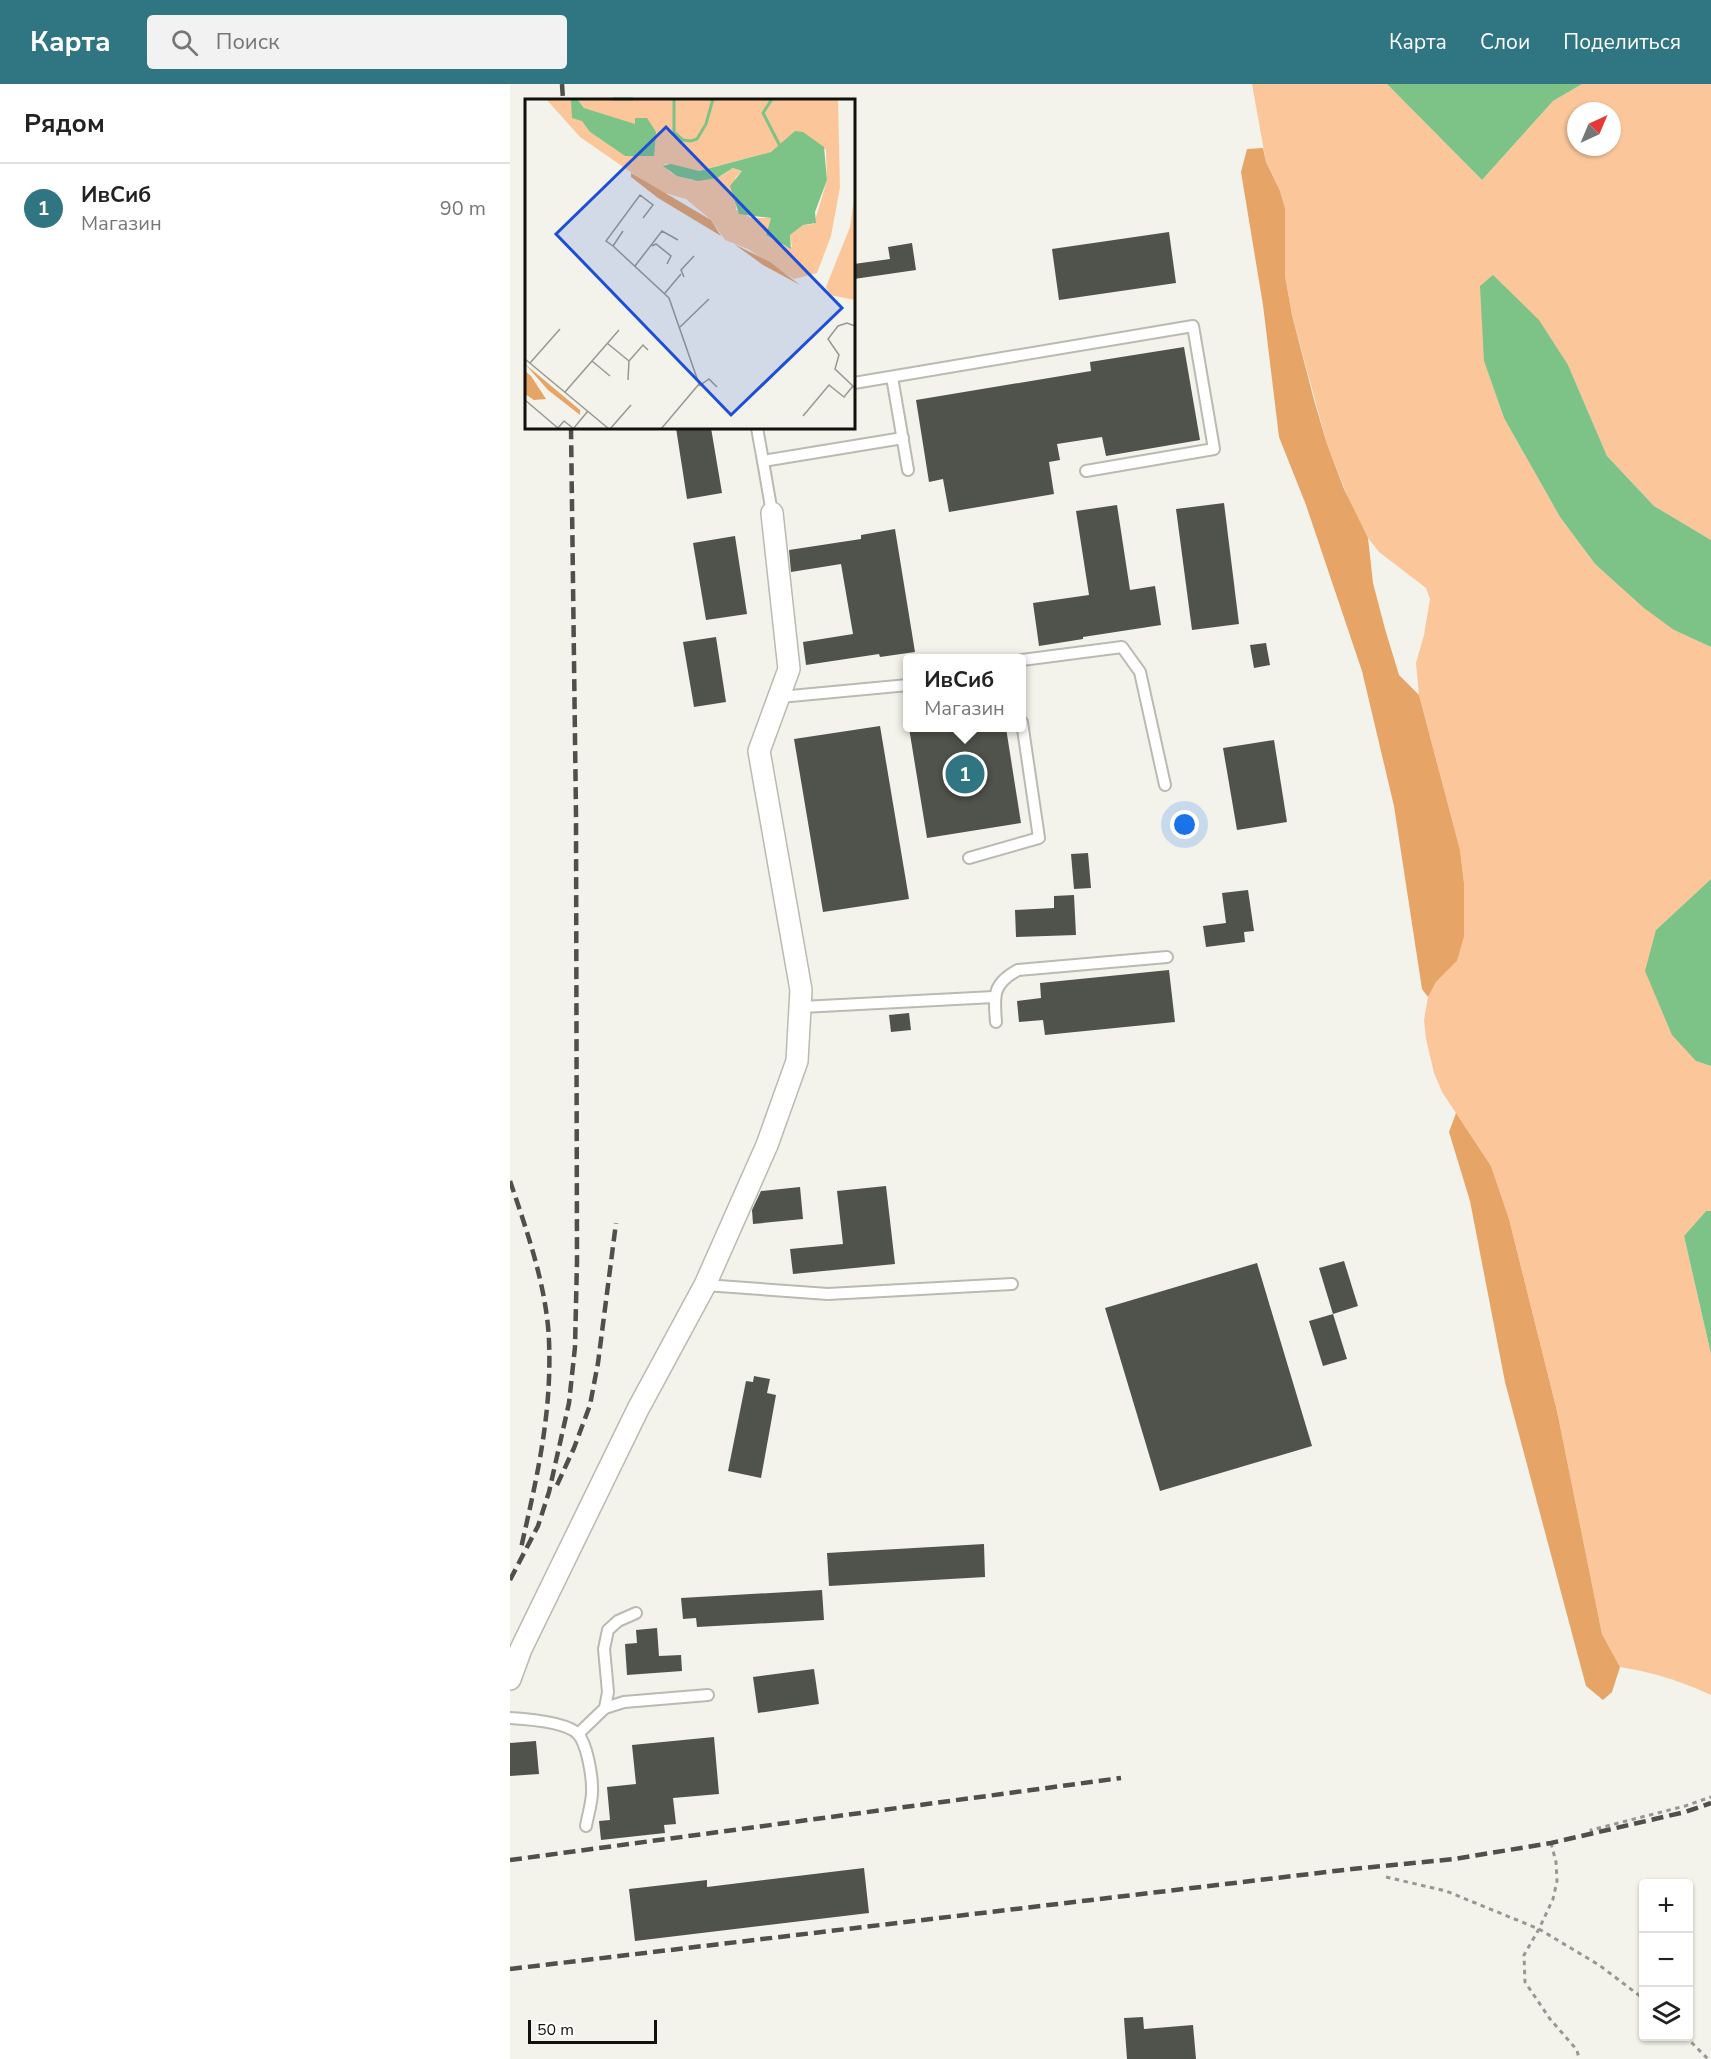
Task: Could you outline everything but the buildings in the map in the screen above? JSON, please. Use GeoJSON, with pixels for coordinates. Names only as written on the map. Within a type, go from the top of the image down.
{"type":"FeatureCollection","features":[{"type":"Feature","properties":{"kind":"street"},"geometry":{"type":"LineString","coordinates":[[510,1679],[521,1648],[638,1409],[705,1285],[767,1145],[797,1061],[801,1007],[797,958],[759,751],[789,669],[772,513]]}},
{"type":"Feature","properties":{"kind":"lane"},"geometry":{"type":"LineString","coordinates":[[855,383],[1193,326],[1214,449],[1086,471]]}},
{"type":"Feature","properties":{"kind":"lane"},"geometry":{"type":"LineString","coordinates":[[892,377],[908,470]]}},
{"type":"Feature","properties":{"kind":"lane"},"geometry":{"type":"LineString","coordinates":[[757,429],[772,513]]}},
{"type":"Feature","properties":{"kind":"lane"},"geometry":{"type":"LineString","coordinates":[[763,461],[903,438]]}},
{"type":"Feature","properties":{"kind":"lane"},"geometry":{"type":"LineString","coordinates":[[1026,659],[1122,647],[1140,672],[1165,785]]}},
{"type":"Feature","properties":{"kind":"lane"},"geometry":{"type":"LineString","coordinates":[[780,696],[903,685]]}},
{"type":"Feature","properties":{"kind":"lane"},"geometry":{"type":"LineString","coordinates":[[969,858],[1039,838],[1023,732]]}},
{"type":"Feature","properties":{"kind":"lane"},"geometry":{"type":"LineString","coordinates":[[996,1022],[994,997],[998,987],[1006,976],[1018,970],[1167,957]]}},
{"type":"Feature","properties":{"kind":"lane"},"geometry":{"type":"LineString","coordinates":[[801,1007],[994,997]]}},
{"type":"Feature","properties":{"kind":"lane"},"geometry":{"type":"LineString","coordinates":[[705,1285],[828,1294],[1012,1284]]}},
{"type":"Feature","properties":{"kind":"lane"},"geometry":{"type":"LineString","coordinates":[[605,1708],[608,1692],[604,1649],[608,1630],[618,1621],[636,1613]]}},
{"type":"Feature","properties":{"kind":"lane"},"geometry":{"type":"LineString","coordinates":[[578,1734],[605,1708],[624,1702],[708,1695]]}},
{"type":"Feature","properties":{"kind":"lane"},"geometry":{"type":"LineString","coordinates":[[510,1718],[568,1728],[578,1734],[586,1750],[593,1790],[586,1826]]}},
{"type":"Feature","properties":{"kind":"path"},"geometry":{"type":"LineString","coordinates":[[1592,1833],[1591,1830],[1711,1797]]}},
{"type":"Feature","properties":{"kind":"path"},"geometry":{"type":"LineString","coordinates":[[1551,1843],[1556,1862],[1557,1881],[1553,1899],[1524,1955],[1525,1982],[1550,2019],[1576,2050],[1579,2059]]}},
{"type":"Feature","properties":{"kind":"path"},"geometry":{"type":"LineString","coordinates":[[1386,1877],[1446,1891],[1539,1929],[1599,1965],[1639,1995]]}},
{"type":"Feature","properties":{"kind":"path"},"geometry":{"type":"LineString","coordinates":[[1689,2041],[1708,2059]]}},
{"type":"Feature","properties":{"kind":"shaded area"},"geometry":{"type":"Polygon","coordinates":[[[1252,84],[1387,84],[1482,180],[1553,101],[1582,84],[1711,84],[1711,540],[1654,506],[1607,456],[1568,365],[1484,361],[1504,418],[1560,517],[1595,564],[1674,630],[1711,647],[1711,879],[1656,930],[1696,1061],[1711,1066],[1711,1211],[1706,1211],[1684,1236],[1711,1354],[1711,1695],[1666,1678],[1620,1667],[1602,1634],[1557,1411],[1509,1219],[1491,1166],[1442,1092],[1434,1073],[1424,1020],[1428,997],[1436,982],[1457,961],[1464,883],[1460,850],[1419,695],[1416,663],[1424,635],[1430,599],[1426,588],[1379,552],[1368,538],[1354,513],[1327,444],[1292,315],[1285,276],[1285,208],[1280,191],[1266,162],[1252,84]]]}},
{"type":"Feature","properties":{"kind":"shaded area"},"geometry":{"type":"Polygon","coordinates":[[[1387,84],[1582,84],[1553,101],[1482,180],[1387,84]]]}},
{"type":"Feature","properties":{"kind":"shaded area"},"geometry":{"type":"Polygon","coordinates":[[[1263,148],[1266,162],[1280,191],[1285,208],[1285,276],[1292,315],[1314,400],[1344,489],[1368,538],[1373,583],[1399,675],[1419,695],[1460,850],[1464,883],[1464,936],[1457,961],[1436,982],[1428,997],[1422,989],[1394,806],[1362,671],[1306,505],[1279,437],[1263,305],[1241,172],[1247,149],[1263,148]]]}},
{"type":"Feature","properties":{"kind":"shaded area"},"geometry":{"type":"Polygon","coordinates":[[[1493,275],[1539,320],[1568,365],[1607,456],[1654,506],[1711,540],[1711,647],[1674,630],[1644,608],[1595,564],[1560,517],[1504,418],[1484,361],[1480,286],[1493,275]]]}},
{"type":"Feature","properties":{"kind":"shaded area"},"geometry":{"type":"Polygon","coordinates":[[[1711,879],[1711,1066],[1696,1061],[1672,1035],[1645,971],[1656,930],[1711,879]]]}},
{"type":"Feature","properties":{"kind":"shaded area"},"geometry":{"type":"Polygon","coordinates":[[[1456,1113],[1491,1166],[1509,1219],[1557,1411],[1602,1634],[1620,1667],[1612,1692],[1603,1700],[1586,1686],[1505,1382],[1470,1201],[1449,1132],[1456,1113]]]}},
{"type":"Feature","properties":{"kind":"shaded area"},"geometry":{"type":"Polygon","coordinates":[[[1706,1211],[1711,1211],[1711,1354],[1684,1236],[1706,1211]]]}},
{"type":"Feature","properties":{"kind":"railway"},"geometry":{"type":"LineString","coordinates":[[562,84],[563,99]]}},
{"type":"Feature","properties":{"kind":"railway"},"geometry":{"type":"LineString","coordinates":[[510,1580],[538,1526],[549,1492],[569,1403],[575,1347],[577,1261],[576,815],[571,429]]}},
{"type":"Feature","properties":{"kind":"railway"},"geometry":{"type":"LineString","coordinates":[[510,1181],[540,1280],[549,1341],[546,1420],[538,1471],[521,1548]]}},
{"type":"Feature","properties":{"kind":"railway"},"geometry":{"type":"LineString","coordinates":[[557,1485],[590,1405],[598,1363],[616,1223]]}},
{"type":"Feature","properties":{"kind":"railway"},"geometry":{"type":"LineString","coordinates":[[510,1860],[1121,1778]]}},
{"type":"Feature","properties":{"kind":"railway"},"geometry":{"type":"LineString","coordinates":[[510,1969],[1352,1869],[1454,1859],[1551,1843],[1685,1812],[1711,1803]]}},
{"type":"Feature","properties":{"kind":"place","name":"ИвСиб"},"geometry":{"type":"Point","coordinates":[965,774]}}]}
